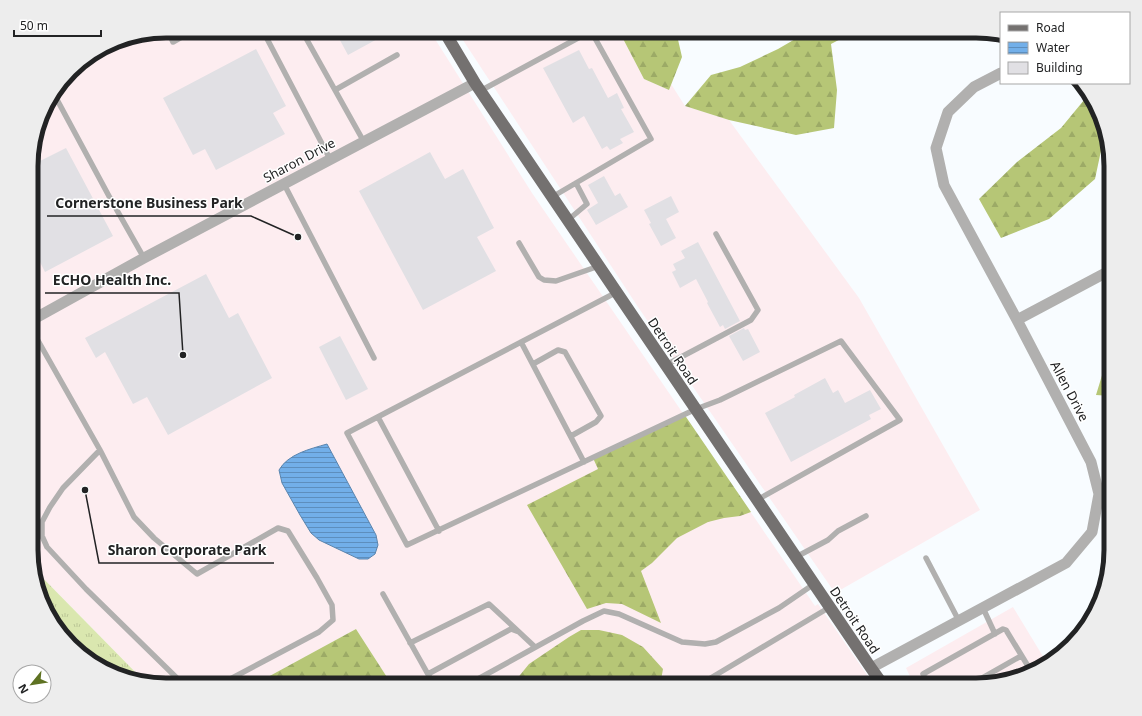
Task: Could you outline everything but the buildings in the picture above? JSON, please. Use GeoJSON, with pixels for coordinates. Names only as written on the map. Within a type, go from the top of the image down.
{"type":"FeatureCollection","features":[{"type":"Feature","properties":{"kind":"main road","name":"Detroit Road"},"geometry":{"type":"LineString","coordinates":[[448,38],[478,87],[878,678]]}},
{"type":"Feature","properties":{"kind":"street","name":"Allen Drive"},"geometry":{"type":"LineString","coordinates":[[871,668],[1066,564],[1092,532],[1099,494],[1091,462],[944,185],[936,148],[948,112],[974,87],[1000,74]]}},
{"type":"Feature","properties":{"kind":"street","name":"Sharon Drive"},"geometry":{"type":"LineString","coordinates":[[38,317],[144,258],[364,142],[478,87]]}},
{"type":"Feature","properties":{"kind":"street"},"geometry":{"type":"LineString","coordinates":[[1017,320],[1104,274]]}},
{"type":"Feature","properties":{"kind":"lane"},"geometry":{"type":"LineString","coordinates":[[171,38],[173,42],[180,38]]}},
{"type":"Feature","properties":{"kind":"lane"},"geometry":{"type":"LineString","coordinates":[[267,38],[330,160]]}},
{"type":"Feature","properties":{"kind":"lane"},"geometry":{"type":"LineString","coordinates":[[306,38],[364,142]]}},
{"type":"Feature","properties":{"kind":"lane"},"geometry":{"type":"LineString","coordinates":[[478,87],[577,38]]}},
{"type":"Feature","properties":{"kind":"lane"},"geometry":{"type":"LineString","coordinates":[[552,197],[651,139],[595,38]]}},
{"type":"Feature","properties":{"kind":"lane"},"geometry":{"type":"LineString","coordinates":[[335,90],[397,55]]}},
{"type":"Feature","properties":{"kind":"lane"},"geometry":{"type":"LineString","coordinates":[[57,99],[144,258]]}},
{"type":"Feature","properties":{"kind":"lane"},"geometry":{"type":"LineString","coordinates":[[568,220],[587,204],[576,183]]}},
{"type":"Feature","properties":{"kind":"lane"},"geometry":{"type":"LineString","coordinates":[[284,184],[374,358]]}},
{"type":"Feature","properties":{"kind":"lane"},"geometry":{"type":"LineString","coordinates":[[666,365],[751,320],[758,310],[716,234]]}},
{"type":"Feature","properties":{"kind":"lane"},"geometry":{"type":"LineString","coordinates":[[519,243],[538,277],[544,280],[556,281],[599,266]]}},
{"type":"Feature","properties":{"kind":"lane"},"geometry":{"type":"LineString","coordinates":[[617,292],[347,433],[408,545],[696,409],[720,400],[841,341],[900,420],[757,500]]}},
{"type":"Feature","properties":{"kind":"lane"},"geometry":{"type":"LineString","coordinates":[[38,341],[100,450],[134,517],[154,538],[197,574],[278,528],[288,531],[317,578],[332,605],[333,620],[319,632],[232,678]]}},
{"type":"Feature","properties":{"kind":"lane"},"geometry":{"type":"LineString","coordinates":[[521,342],[584,462]]}},
{"type":"Feature","properties":{"kind":"lane"},"geometry":{"type":"LineString","coordinates":[[533,364],[558,350],[565,352],[601,416],[596,422],[571,436]]}},
{"type":"Feature","properties":{"kind":"lane"},"geometry":{"type":"LineString","coordinates":[[378,417],[439,531]]}},
{"type":"Feature","properties":{"kind":"lane"},"geometry":{"type":"LineString","coordinates":[[100,450],[63,488],[50,507],[42,522],[42,536],[47,547],[86,589],[177,678]]}},
{"type":"Feature","properties":{"kind":"lane"},"geometry":{"type":"LineString","coordinates":[[796,557],[828,540],[838,531],[866,516]]}},
{"type":"Feature","properties":{"kind":"lane"},"geometry":{"type":"LineString","coordinates":[[926,558],[959,621]]}},
{"type":"Feature","properties":{"kind":"lane"},"geometry":{"type":"LineString","coordinates":[[480,678],[604,610],[619,614],[682,642],[705,644],[716,642],[779,608],[814,584]]}},
{"type":"Feature","properties":{"kind":"lane"},"geometry":{"type":"LineString","coordinates":[[383,594],[430,678]]}},
{"type":"Feature","properties":{"kind":"lane"},"geometry":{"type":"LineString","coordinates":[[410,643],[489,604],[535,647]]}},
{"type":"Feature","properties":{"kind":"lane"},"geometry":{"type":"LineString","coordinates":[[710,678],[830,607]]}},
{"type":"Feature","properties":{"kind":"lane"},"geometry":{"type":"LineString","coordinates":[[983,608],[995,634]]}},
{"type":"Feature","properties":{"kind":"lane"},"geometry":{"type":"LineString","coordinates":[[428,674],[511,629],[519,632]]}},
{"type":"Feature","properties":{"kind":"lane"},"geometry":{"type":"LineString","coordinates":[[926,678],[923,674],[1003,629],[1006,630],[1028,666]]}},
{"type":"Feature","properties":{"kind":"lane"},"geometry":{"type":"LineString","coordinates":[[983,678],[1022,656]]}},
{"type":"Feature","properties":{"kind":"shaded area"},"geometry":{"type":"Polygon","coordinates":[[[166,38],[434,38],[532,193],[815,606],[818,604],[869,678],[388,678],[356,629],[266,678],[166,678],[138,675],[40,575],[38,550],[38,166],[42,133],[48,117],[60,95],[82,70],[102,55],[133,42],[166,38]]]}},
{"type":"Feature","properties":{"kind":"shaded area"},"geometry":{"type":"Polygon","coordinates":[[[462,38],[623,38],[644,79],[669,90],[671,84],[685,106],[729,120],[859,298],[980,510],[835,593],[638,307],[462,38]]]}},
{"type":"Feature","properties":{"kind":"shaded area"},"geometry":{"type":"Polygon","coordinates":[[[1013,607],[1044,658],[1009,674],[984,678],[911,678],[906,668],[1013,607]]]}},
{"type":"Feature","properties":{"kind":"green space"},"geometry":{"type":"Polygon","coordinates":[[[623,38],[678,38],[682,57],[669,90],[644,79],[623,38]]]}},
{"type":"Feature","properties":{"kind":"green space"},"geometry":{"type":"Polygon","coordinates":[[[797,38],[843,38],[831,44],[837,90],[834,128],[796,135],[729,120],[685,106],[711,75],[740,67],[778,49],[797,38]]]}},
{"type":"Feature","properties":{"kind":"green space"},"geometry":{"type":"Polygon","coordinates":[[[1085,99],[1091,109],[1102,141],[1103,146],[1095,179],[1049,219],[1001,238],[979,199],[1017,162],[1061,128],[1085,99]]]}},
{"type":"Feature","properties":{"kind":"green space"},"geometry":{"type":"Polygon","coordinates":[[[1104,369],[1104,396],[1096,395],[1104,369]]]}},
{"type":"Feature","properties":{"kind":"green space"},"geometry":{"type":"Polygon","coordinates":[[[684,414],[751,512],[740,516],[708,522],[677,538],[652,563],[641,571],[661,623],[622,604],[606,603],[587,609],[527,505],[598,469],[593,458],[684,414]]]}},
{"type":"Feature","properties":{"kind":"green space"},"geometry":{"type":"Polygon","coordinates":[[[40,575],[138,675],[109,665],[93,655],[59,620],[51,607],[40,575]]]}},
{"type":"Feature","properties":{"kind":"green space"},"geometry":{"type":"Polygon","coordinates":[[[356,629],[388,678],[266,678],[356,629]]]}},
{"type":"Feature","properties":{"kind":"green space"},"geometry":{"type":"Polygon","coordinates":[[[581,630],[599,630],[622,635],[643,647],[663,669],[661,678],[518,678],[529,664],[581,630]]]}},
{"type":"Feature","properties":{"kind":"water"},"geometry":{"type":"Polygon","coordinates":[[[327,444],[376,535],[378,545],[375,554],[368,559],[359,559],[319,540],[311,533],[282,483],[279,470],[283,464],[300,453],[327,444]]]}},
{"type":"Feature","properties":{"kind":"place","name":"Cornerstone Business Park"},"geometry":{"type":"Point","coordinates":[298,237]}},
{"type":"Feature","properties":{"kind":"place","name":"ECHO Health Inc."},"geometry":{"type":"Point","coordinates":[183,355]}},
{"type":"Feature","properties":{"kind":"place","name":"Sharon Corporate Park"},"geometry":{"type":"Point","coordinates":[85,490]}}]}
